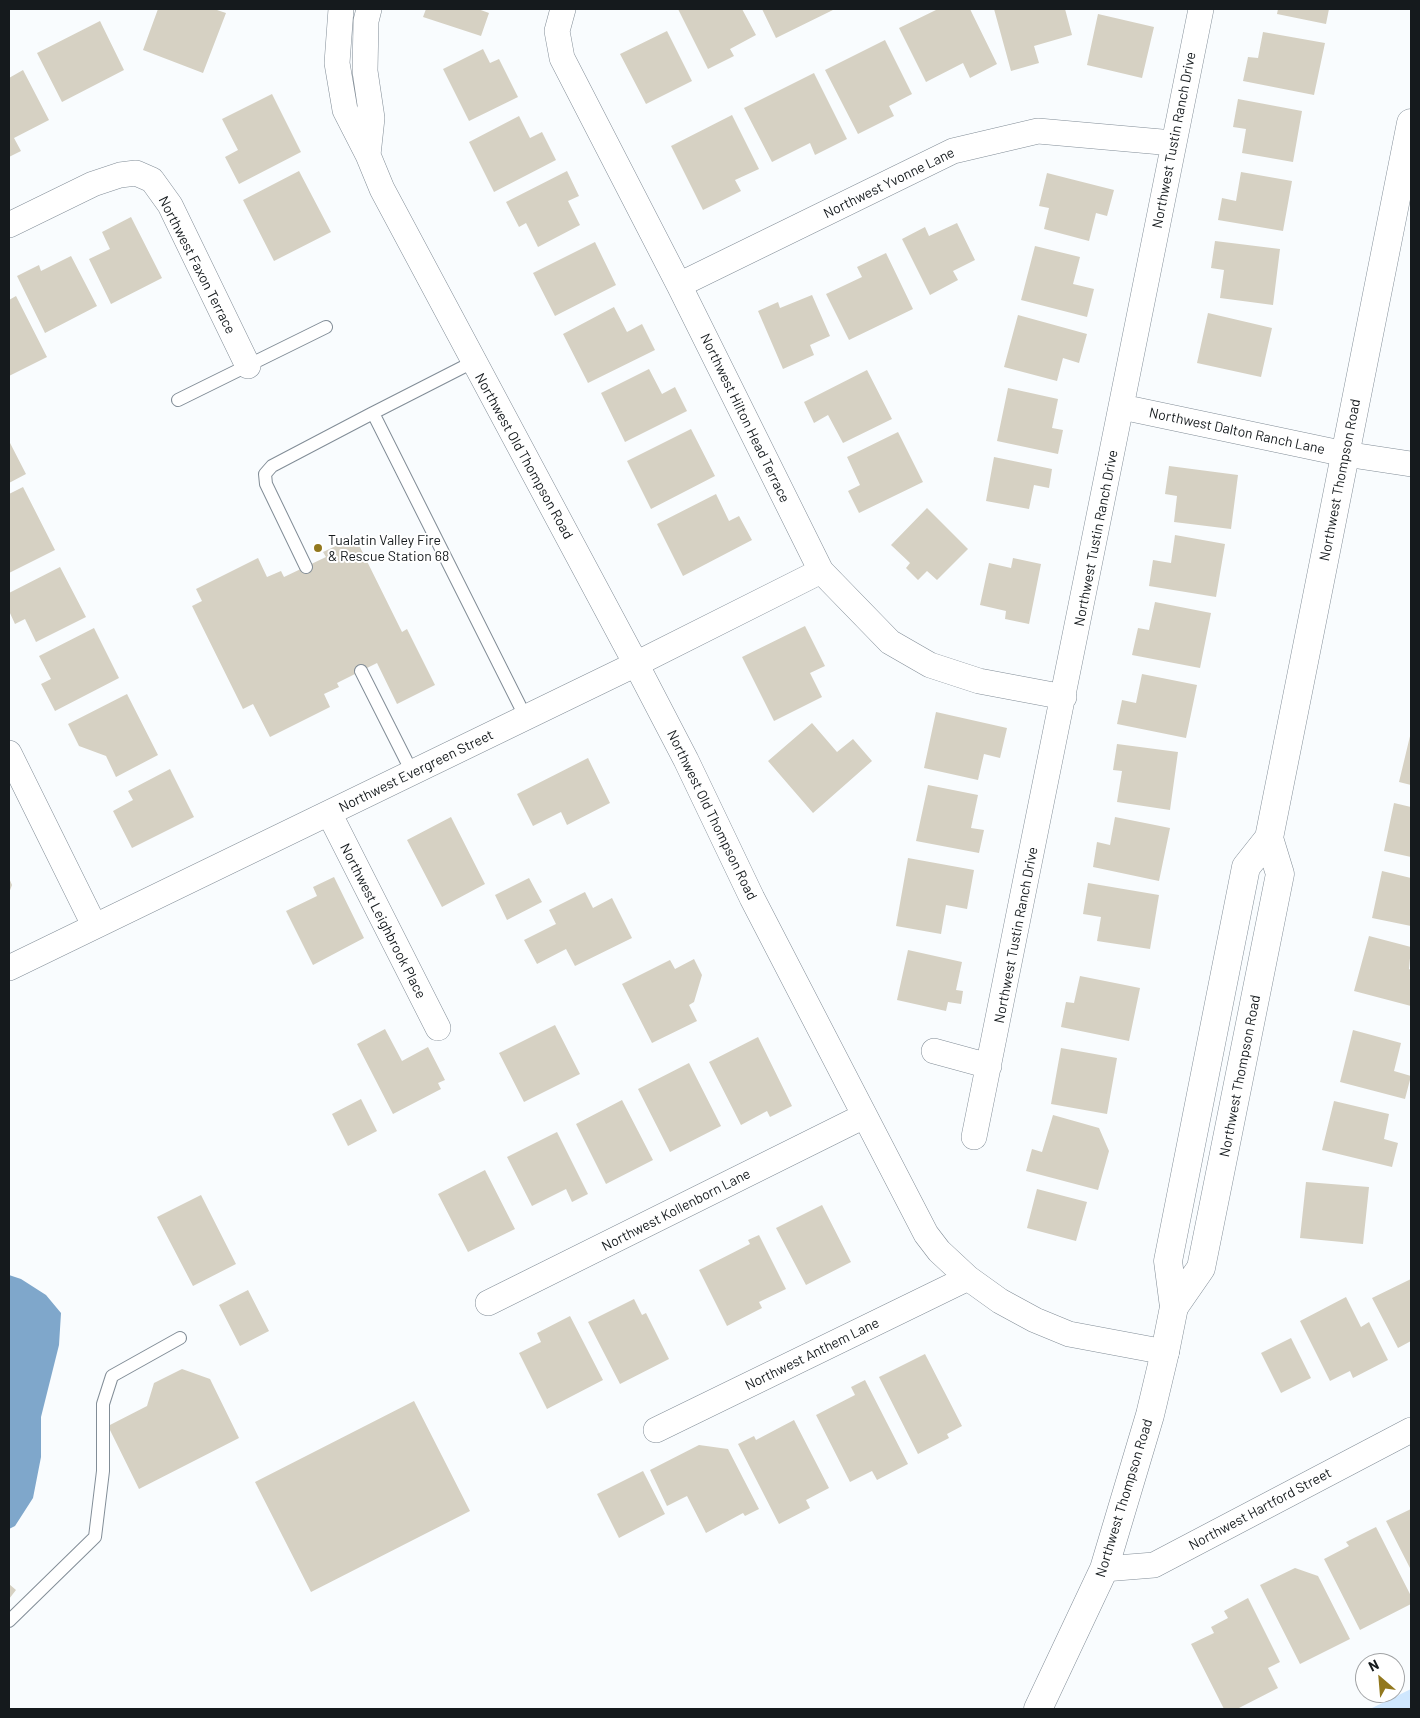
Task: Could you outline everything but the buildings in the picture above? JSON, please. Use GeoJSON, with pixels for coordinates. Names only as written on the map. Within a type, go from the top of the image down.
{"type":"FeatureCollection","features":[{"type":"Feature","properties":{"kind":"street","name":"Northwest Old Thompson Road"},"geometry":{"type":"LineString","coordinates":[[342,9],[337,63],[344,110],[368,155],[382,189],[473,362],[686,760],[752,898],[926,1234],[940,1251],[968,1278],[1000,1301],[1035,1320],[1069,1334],[1165,1352]]}},
{"type":"Feature","properties":{"kind":"street","name":"Northwest Old Thompson Road"},"geometry":{"type":"LineString","coordinates":[[368,155],[372,118],[364,71],[366,22],[369,9]]}},
{"type":"Feature","properties":{"kind":"street","name":"Northwest Tustin Ranch Drive"},"geometry":{"type":"LineString","coordinates":[[974,1137],[1201,9]]}},
{"type":"Feature","properties":{"kind":"street","name":"Northwest Hilton Head Terrace"},"geometry":{"type":"LineString","coordinates":[[562,10],[557,31],[562,58],[679,285],[821,571],[890,642],[930,665],[979,681],[1064,697]]}},
{"type":"Feature","properties":{"kind":"street","name":"Northwest Thompson Road"},"geometry":{"type":"LineString","coordinates":[[1038,1709],[1104,1569],[1150,1415],[1174,1307],[1201,1268],[1280,874],[1269,838],[1411,122]]}},
{"type":"Feature","properties":{"kind":"street","name":"Northwest Yvonne Lane"},"geometry":{"type":"LineString","coordinates":[[679,285],[953,151],[1038,131],[1173,143]]}},
{"type":"Feature","properties":{"kind":"street","name":"Northwest Faxon Terrace"},"geometry":{"type":"LineString","coordinates":[[9,225],[93,184],[120,175],[136,173],[152,180],[170,205],[248,366]]}},
{"type":"Feature","properties":{"kind":"street","name":"Northwest Dalton Ranch Lane"},"geometry":{"type":"LineString","coordinates":[[1122,407],[1345,454],[1411,464]]}},
{"type":"Feature","properties":{"kind":"street","name":"Northwest Evergreen Street"},"geometry":{"type":"LineString","coordinates":[[9,968],[94,925],[526,718],[821,571]]}},
{"type":"Feature","properties":{"kind":"street"},"geometry":{"type":"LineString","coordinates":[[9,753],[94,925]]}},
{"type":"Feature","properties":{"kind":"street","name":"Northwest Leighbrook Place"},"geometry":{"type":"LineString","coordinates":[[329,813],[438,1028]]}},
{"type":"Feature","properties":{"kind":"street"},"geometry":{"type":"LineString","coordinates":[[934,1051],[989,1066]]}},
{"type":"Feature","properties":{"kind":"street","name":"Northwest Kollenborn Lane"},"geometry":{"type":"LineString","coordinates":[[488,1303],[864,1116]]}},
{"type":"Feature","properties":{"kind":"street","name":"Northwest Anthem Lane"},"geometry":{"type":"LineString","coordinates":[[656,1430],[968,1278]]}},
{"type":"Feature","properties":{"kind":"street","name":"Northwest Hartford Street"},"geometry":{"type":"LineString","coordinates":[[1104,1569],[1154,1565],[1411,1430]]}},
{"type":"Feature","properties":{"kind":"lane"},"geometry":{"type":"LineString","coordinates":[[178,400],[326,327]]}},
{"type":"Feature","properties":{"kind":"lane"},"geometry":{"type":"LineString","coordinates":[[306,567],[266,484],[265,474],[272,466],[473,362]]}},
{"type":"Feature","properties":{"kind":"lane"},"geometry":{"type":"LineString","coordinates":[[373,413],[526,718]]}},
{"type":"Feature","properties":{"kind":"lane"},"geometry":{"type":"LineString","coordinates":[[361,671],[412,772]]}},
{"type":"Feature","properties":{"kind":"lane"},"geometry":{"type":"LineString","coordinates":[[9,1621],[95,1537],[103,1472],[103,1404],[112,1376],[180,1338]]}},
{"type":"Feature","properties":{"kind":"shaded area"},"geometry":{"type":"Polygon","coordinates":[[[9,1275],[21,1279],[46,1295],[61,1313],[59,1345],[41,1417],[41,1457],[33,1498],[15,1526],[9,1529],[9,1275]]]}},
{"type":"Feature","properties":{"kind":"shaded area"},"geometry":{"type":"Polygon","coordinates":[[[1411,1689],[1411,1709],[1370,1709],[1382,1703],[1405,1703],[1405,1692],[1411,1689]]]}},
{"type":"Feature","properties":{"kind":"place","name":"Tualatin Valley Fire & Rescue Station 68"},"geometry":{"type":"Point","coordinates":[318,548]}}]}
